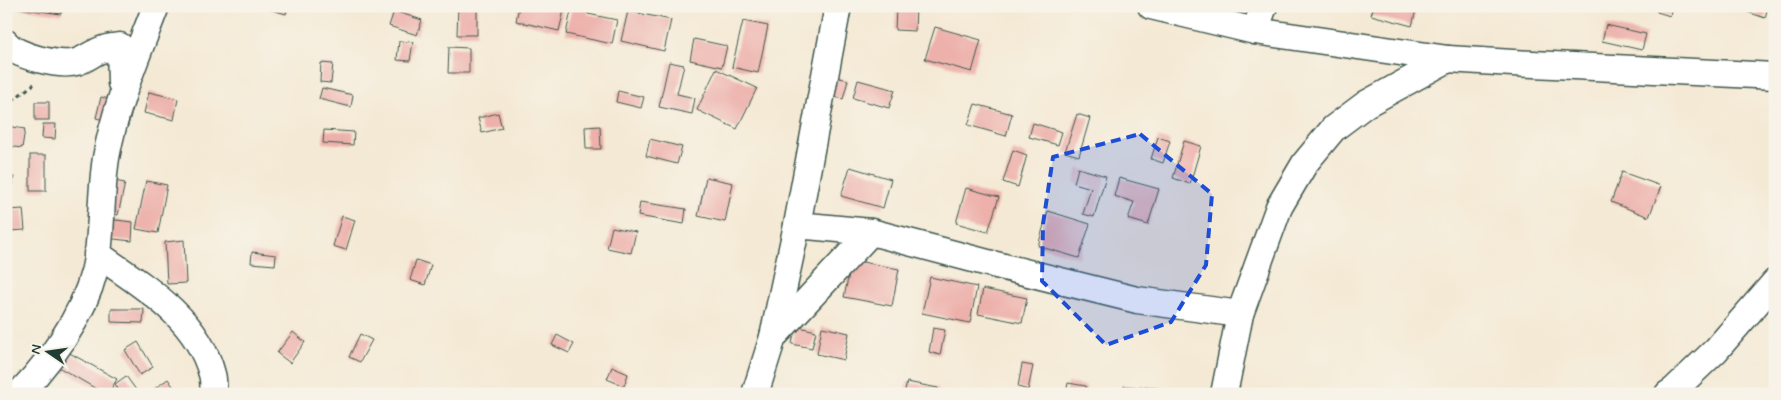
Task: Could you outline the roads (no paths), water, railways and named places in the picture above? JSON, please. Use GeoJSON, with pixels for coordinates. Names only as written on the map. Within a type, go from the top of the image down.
{"type":"FeatureCollection","features":[{"type":"Feature","properties":{"kind":"street"},"geometry":{"type":"LineString","coordinates":[[19,394],[62,343],[87,295],[97,254],[106,158],[122,96],[156,6]]}},
{"type":"Feature","properties":{"kind":"street"},"geometry":{"type":"LineString","coordinates":[[755,394],[773,337],[797,225],[838,6]]}},
{"type":"Feature","properties":{"kind":"street"},"geometry":{"type":"LineString","coordinates":[[1151,6],[1256,31],[1448,59],[1775,76]]}},
{"type":"Feature","properties":{"kind":"street"},"geometry":{"type":"LineString","coordinates":[[1256,31],[1264,6]]}},
{"type":"Feature","properties":{"kind":"street"},"geometry":{"type":"LineString","coordinates":[[6,43],[9,47],[31,56],[67,64],[77,62],[102,49],[120,46],[122,96]]}},
{"type":"Feature","properties":{"kind":"street"},"geometry":{"type":"LineString","coordinates":[[1224,394],[1240,314],[1279,207],[1304,164],[1334,128],[1366,104],[1448,59]]}},
{"type":"Feature","properties":{"kind":"street"},"geometry":{"type":"LineString","coordinates":[[797,225],[871,232],[1138,300],[1240,314]]}},
{"type":"Feature","properties":{"kind":"street"},"geometry":{"type":"LineString","coordinates":[[773,337],[871,232]]}},
{"type":"Feature","properties":{"kind":"street"},"geometry":{"type":"LineString","coordinates":[[97,254],[165,302],[196,337],[212,375],[214,394]]}},
{"type":"Feature","properties":{"kind":"street"},"geometry":{"type":"LineString","coordinates":[[1668,394],[1716,350],[1775,282]]}}]}
